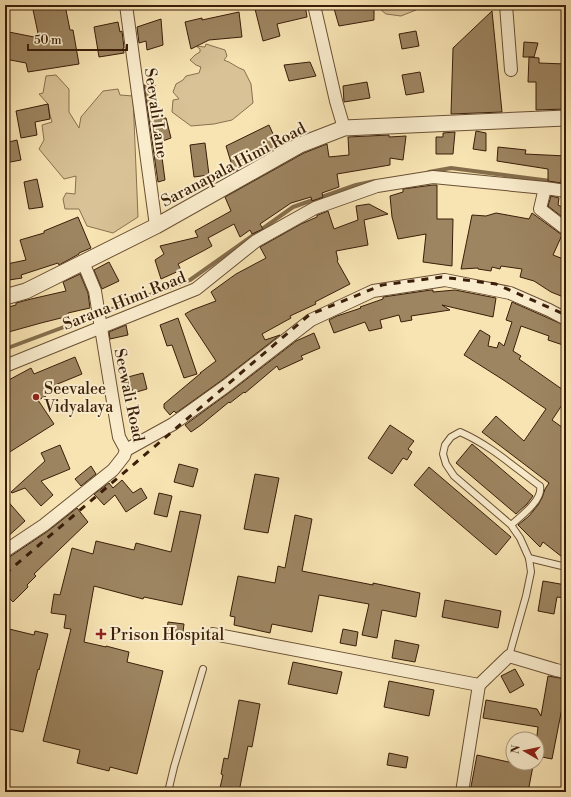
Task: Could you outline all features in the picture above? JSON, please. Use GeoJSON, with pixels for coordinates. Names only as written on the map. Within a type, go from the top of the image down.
{"type":"FeatureCollection","features":[{"type":"Feature","properties":{"kind":"street","name":"Seevali Lane"},"geometry":{"type":"LineString","coordinates":[[126,5],[156,226]]}},
{"type":"Feature","properties":{"kind":"street"},"geometry":{"type":"LineString","coordinates":[[314,5],[336,101],[344,128]]}},
{"type":"Feature","properties":{"kind":"street"},"geometry":{"type":"LineString","coordinates":[[506,5],[512,70]]}},
{"type":"Feature","properties":{"kind":"street","name":"Saranapala Himi Road"},"geometry":{"type":"LineString","coordinates":[[5,297],[26,291],[156,226],[300,145],[344,128],[566,118]]}},
{"type":"Feature","properties":{"kind":"street","name":"Sarana Himi Road"},"geometry":{"type":"LineString","coordinates":[[5,366],[100,325],[196,289],[256,241],[315,208],[377,186],[433,177],[566,191]]}},
{"type":"Feature","properties":{"kind":"street"},"geometry":{"type":"LineString","coordinates":[[545,188],[540,209],[566,229]]}},
{"type":"Feature","properties":{"kind":"street","name":"Seewali Road"},"geometry":{"type":"LineString","coordinates":[[5,551],[44,525],[113,470],[124,456],[126,450],[119,437],[95,291],[83,262]]}},
{"type":"Feature","properties":{"kind":"street"},"geometry":{"type":"LineString","coordinates":[[126,450],[173,424],[226,386],[311,320],[373,291],[445,280],[510,293],[566,319]]}},
{"type":"Feature","properties":{"kind":"street"},"geometry":{"type":"LineString","coordinates":[[213,634],[479,685]]}},
{"type":"Feature","properties":{"kind":"street"},"geometry":{"type":"LineString","coordinates":[[462,792],[479,685],[509,656],[566,672]]}},
{"type":"Feature","properties":{"kind":"lane"},"geometry":{"type":"LineString","coordinates":[[509,656],[526,596],[531,572],[528,558],[520,538],[511,525],[454,476],[446,464],[444,454],[446,445],[451,437],[460,432],[471,437],[488,447],[540,486],[541,491],[539,496],[511,525]]}},
{"type":"Feature","properties":{"kind":"lane"},"geometry":{"type":"LineString","coordinates":[[528,558],[566,567]]}},
{"type":"Feature","properties":{"kind":"lane"},"geometry":{"type":"LineString","coordinates":[[168,792],[203,668]]}},
{"type":"Feature","properties":{"kind":"shaded area"},"geometry":{"type":"Polygon","coordinates":[[[375,5],[420,5],[416,10],[401,16],[386,14],[375,5]]]}},
{"type":"Feature","properties":{"kind":"shaded area"},"geometry":{"type":"Polygon","coordinates":[[[206,44],[225,50],[227,56],[224,60],[244,70],[251,84],[253,103],[232,120],[214,124],[191,126],[172,112],[173,100],[179,99],[173,92],[176,84],[183,80],[186,76],[199,73],[201,67],[190,60],[200,52],[200,49],[196,46],[205,47],[206,44]]]}},
{"type":"Feature","properties":{"kind":"shaded area"},"geometry":{"type":"Polygon","coordinates":[[[56,75],[69,89],[69,112],[79,128],[81,117],[103,91],[118,89],[120,95],[133,96],[138,217],[113,233],[87,226],[79,209],[65,209],[63,199],[66,193],[75,194],[76,176],[64,179],[39,149],[44,140],[42,125],[52,122],[48,104],[39,94],[43,93],[46,76],[56,75]]]}},
{"type":"Feature","properties":{"kind":"building"},"geometry":{"type":"Polygon","coordinates":[[[32,5],[65,5],[70,30],[73,30],[79,64],[28,72],[26,63],[5,59],[5,45],[9,32],[39,38],[32,5]]]}},
{"type":"Feature","properties":{"kind":"building"},"geometry":{"type":"Polygon","coordinates":[[[280,5],[305,5],[307,17],[277,24],[280,36],[263,41],[255,9],[280,5]]]}},
{"type":"Feature","properties":{"kind":"building"},"geometry":{"type":"Polygon","coordinates":[[[333,5],[374,5],[374,20],[339,26],[333,5]]]}},
{"type":"Feature","properties":{"kind":"building"},"geometry":{"type":"Polygon","coordinates":[[[492,11],[502,112],[451,114],[453,48],[492,11]]]}},
{"type":"Feature","properties":{"kind":"building"},"geometry":{"type":"Polygon","coordinates":[[[239,12],[242,37],[209,40],[191,49],[185,22],[239,12]]]}},
{"type":"Feature","properties":{"kind":"building"},"geometry":{"type":"Polygon","coordinates":[[[161,19],[163,45],[147,50],[146,41],[139,43],[137,27],[161,19]]]}},
{"type":"Feature","properties":{"kind":"building"},"geometry":{"type":"Polygon","coordinates":[[[118,22],[120,32],[122,31],[124,53],[99,57],[94,27],[118,22]]]}},
{"type":"Feature","properties":{"kind":"building"},"geometry":{"type":"Polygon","coordinates":[[[416,31],[419,46],[402,49],[399,34],[416,31]]]}},
{"type":"Feature","properties":{"kind":"building"},"geometry":{"type":"Polygon","coordinates":[[[524,42],[538,43],[534,57],[523,57],[524,42]]]}},
{"type":"Feature","properties":{"kind":"building"},"geometry":{"type":"Polygon","coordinates":[[[529,57],[539,58],[539,63],[566,64],[566,109],[536,110],[536,82],[528,82],[529,57]]]}},
{"type":"Feature","properties":{"kind":"building"},"geometry":{"type":"Polygon","coordinates":[[[310,62],[316,76],[289,81],[284,65],[310,62]]]}},
{"type":"Feature","properties":{"kind":"building"},"geometry":{"type":"Polygon","coordinates":[[[420,72],[424,92],[406,95],[402,75],[420,72]]]}},
{"type":"Feature","properties":{"kind":"building"},"geometry":{"type":"Polygon","coordinates":[[[367,82],[370,98],[344,102],[343,86],[367,82]]]}},
{"type":"Feature","properties":{"kind":"building"},"geometry":{"type":"Polygon","coordinates":[[[144,85],[155,85],[161,118],[166,118],[171,138],[160,142],[165,180],[158,182],[144,85]]]}},
{"type":"Feature","properties":{"kind":"building"},"geometry":{"type":"Polygon","coordinates":[[[48,104],[50,119],[35,122],[37,135],[21,138],[16,111],[48,104]]]}},
{"type":"Feature","properties":{"kind":"building"},"geometry":{"type":"Polygon","coordinates":[[[269,125],[279,147],[234,172],[226,146],[269,125]]]}},
{"type":"Feature","properties":{"kind":"building"},"geometry":{"type":"Polygon","coordinates":[[[476,131],[486,133],[486,151],[473,149],[476,131]]]}},
{"type":"Feature","properties":{"kind":"building"},"geometry":{"type":"Polygon","coordinates":[[[455,132],[453,154],[436,154],[436,137],[443,137],[443,133],[455,132]]]}},
{"type":"Feature","properties":{"kind":"building"},"geometry":{"type":"Polygon","coordinates":[[[389,135],[389,137],[406,136],[403,160],[390,158],[390,165],[337,174],[339,187],[322,193],[323,197],[312,201],[311,197],[291,203],[260,224],[263,229],[252,234],[250,230],[240,237],[234,224],[208,238],[212,246],[178,264],[181,270],[161,279],[155,260],[164,254],[160,246],[198,237],[195,231],[231,211],[225,197],[304,153],[327,144],[329,157],[349,155],[348,137],[389,135]]]}},
{"type":"Feature","properties":{"kind":"building"},"geometry":{"type":"Polygon","coordinates":[[[17,140],[21,160],[5,163],[5,143],[17,140]]]}},
{"type":"Feature","properties":{"kind":"building"},"geometry":{"type":"Polygon","coordinates":[[[205,143],[209,175],[194,177],[190,145],[205,143]]]}},
{"type":"Feature","properties":{"kind":"building"},"geometry":{"type":"Polygon","coordinates":[[[498,147],[526,150],[525,154],[566,156],[566,174],[562,173],[561,183],[548,181],[548,169],[497,161],[498,147]]]}},
{"type":"Feature","properties":{"kind":"building"},"geometry":{"type":"Polygon","coordinates":[[[37,179],[43,207],[29,209],[24,182],[37,179]]]}},
{"type":"Feature","properties":{"kind":"building"},"geometry":{"type":"Polygon","coordinates":[[[437,185],[437,219],[453,219],[452,266],[423,262],[426,234],[398,239],[392,217],[390,196],[403,192],[403,189],[437,185]]]}},
{"type":"Feature","properties":{"kind":"building"},"geometry":{"type":"Polygon","coordinates":[[[551,196],[559,198],[558,205],[566,209],[566,220],[548,206],[551,196]]]}},
{"type":"Feature","properties":{"kind":"building"},"geometry":{"type":"Polygon","coordinates":[[[369,204],[388,214],[364,220],[368,245],[336,251],[337,261],[350,284],[315,302],[316,304],[290,316],[291,318],[262,334],[265,340],[280,335],[222,380],[176,413],[174,411],[170,415],[164,408],[164,404],[216,361],[185,314],[216,301],[211,292],[236,274],[266,258],[260,247],[301,224],[317,217],[317,215],[328,211],[334,229],[358,220],[356,206],[369,204]]]}},
{"type":"Feature","properties":{"kind":"building"},"geometry":{"type":"Polygon","coordinates":[[[496,213],[529,219],[532,213],[562,235],[553,255],[566,260],[566,298],[551,292],[534,281],[520,277],[522,269],[501,266],[500,269],[492,267],[491,271],[478,268],[461,269],[472,215],[486,216],[496,213]]]}},
{"type":"Feature","properties":{"kind":"building"},"geometry":{"type":"Polygon","coordinates":[[[78,217],[91,248],[79,253],[59,265],[58,263],[21,275],[22,278],[9,280],[7,264],[26,260],[20,240],[44,233],[44,231],[78,217]]]}},
{"type":"Feature","properties":{"kind":"building"},"geometry":{"type":"Polygon","coordinates":[[[109,262],[119,281],[102,289],[94,270],[109,262]]]}},
{"type":"Feature","properties":{"kind":"building"},"geometry":{"type":"Polygon","coordinates":[[[80,274],[88,293],[90,308],[68,313],[69,316],[5,333],[5,308],[16,305],[16,303],[66,291],[63,282],[80,274]]]}},
{"type":"Feature","properties":{"kind":"building"},"geometry":{"type":"Polygon","coordinates":[[[433,290],[433,292],[455,290],[496,298],[493,317],[442,305],[450,310],[411,316],[412,320],[401,322],[399,315],[380,320],[382,328],[369,331],[365,322],[334,333],[329,320],[383,299],[383,297],[433,290]]]}},
{"type":"Feature","properties":{"kind":"building"},"geometry":{"type":"Polygon","coordinates":[[[512,302],[566,326],[566,346],[548,340],[549,336],[521,326],[513,351],[521,356],[519,359],[566,392],[566,399],[552,420],[566,430],[566,560],[543,542],[540,547],[518,525],[529,516],[538,505],[549,483],[482,432],[496,416],[524,441],[546,409],[464,355],[480,330],[490,336],[488,346],[497,348],[499,342],[504,346],[512,322],[506,320],[512,302]]]}},
{"type":"Feature","properties":{"kind":"building"},"geometry":{"type":"Polygon","coordinates":[[[178,318],[197,374],[184,378],[172,345],[167,346],[160,325],[178,318]]]}},
{"type":"Feature","properties":{"kind":"building"},"geometry":{"type":"Polygon","coordinates":[[[126,325],[128,335],[110,339],[109,332],[126,325]]]}},
{"type":"Feature","properties":{"kind":"building"},"geometry":{"type":"Polygon","coordinates":[[[314,333],[320,348],[301,356],[303,359],[279,370],[277,366],[245,393],[244,392],[230,403],[229,402],[191,432],[185,425],[296,341],[314,333]]]}},
{"type":"Feature","properties":{"kind":"building"},"geometry":{"type":"Polygon","coordinates":[[[75,357],[82,374],[43,390],[46,396],[38,400],[54,424],[5,455],[5,382],[31,368],[34,374],[75,357]]]}},
{"type":"Feature","properties":{"kind":"building"},"geometry":{"type":"Polygon","coordinates":[[[143,373],[147,389],[133,393],[128,377],[143,373]]]}},
{"type":"Feature","properties":{"kind":"building"},"geometry":{"type":"Polygon","coordinates":[[[390,425],[414,441],[408,449],[412,452],[407,460],[403,458],[392,474],[368,458],[390,425]]]}},
{"type":"Feature","properties":{"kind":"building"},"geometry":{"type":"Polygon","coordinates":[[[472,444],[533,496],[516,514],[456,463],[472,444]]]}},
{"type":"Feature","properties":{"kind":"building"},"geometry":{"type":"Polygon","coordinates":[[[60,445],[70,469],[41,481],[53,495],[41,506],[25,488],[12,493],[11,492],[45,461],[41,453],[60,445]]]}},
{"type":"Feature","properties":{"kind":"building"},"geometry":{"type":"Polygon","coordinates":[[[179,464],[198,469],[193,487],[174,482],[179,464]]]}},
{"type":"Feature","properties":{"kind":"building"},"geometry":{"type":"Polygon","coordinates":[[[91,466],[96,474],[81,486],[75,479],[91,466]]]}},
{"type":"Feature","properties":{"kind":"building"},"geometry":{"type":"Polygon","coordinates":[[[429,467],[511,537],[496,555],[414,485],[429,467]]]}},
{"type":"Feature","properties":{"kind":"building"},"geometry":{"type":"Polygon","coordinates":[[[255,474],[279,478],[268,533],[244,529],[255,474]]]}},
{"type":"Feature","properties":{"kind":"building"},"geometry":{"type":"Polygon","coordinates":[[[122,480],[133,493],[141,488],[147,498],[126,512],[115,495],[104,505],[94,494],[109,483],[113,488],[122,480]]]}},
{"type":"Feature","properties":{"kind":"building"},"geometry":{"type":"Polygon","coordinates":[[[159,493],[172,496],[167,517],[154,514],[159,493]]]}},
{"type":"Feature","properties":{"kind":"building"},"geometry":{"type":"Polygon","coordinates":[[[5,498],[25,521],[5,539],[5,498]]]}},
{"type":"Feature","properties":{"kind":"building"},"geometry":{"type":"Polygon","coordinates":[[[77,508],[88,522],[34,574],[36,576],[27,585],[28,587],[13,602],[5,594],[10,588],[5,583],[5,560],[48,531],[77,508]]]}},
{"type":"Feature","properties":{"kind":"building"},"geometry":{"type":"Polygon","coordinates":[[[180,511],[201,515],[182,605],[144,597],[143,599],[94,586],[84,642],[129,652],[127,662],[163,671],[137,774],[110,767],[109,771],[77,763],[80,750],[43,741],[71,629],[64,628],[66,615],[51,613],[54,594],[60,595],[72,548],[93,554],[96,541],[134,550],[136,543],[171,552],[180,511]]]}},
{"type":"Feature","properties":{"kind":"building"},"geometry":{"type":"Polygon","coordinates":[[[295,515],[312,519],[302,571],[373,585],[373,583],[420,593],[416,617],[382,610],[377,638],[362,635],[369,604],[319,595],[312,632],[272,624],[270,633],[234,625],[235,617],[230,616],[238,576],[275,583],[278,566],[285,568],[295,515]]]}},
{"type":"Feature","properties":{"kind":"building"},"geometry":{"type":"Polygon","coordinates":[[[543,581],[566,585],[566,598],[557,597],[554,614],[538,611],[543,581]]]}},
{"type":"Feature","properties":{"kind":"building"},"geometry":{"type":"Polygon","coordinates":[[[445,600],[501,611],[498,628],[442,617],[445,600]]]}},
{"type":"Feature","properties":{"kind":"building"},"geometry":{"type":"Polygon","coordinates":[[[168,622],[184,624],[182,640],[166,638],[168,622]]]}},
{"type":"Feature","properties":{"kind":"building"},"geometry":{"type":"Polygon","coordinates":[[[5,628],[34,635],[35,631],[48,634],[23,732],[5,728],[5,628]]]}},
{"type":"Feature","properties":{"kind":"building"},"geometry":{"type":"Polygon","coordinates":[[[343,629],[358,632],[356,646],[340,643],[343,629]]]}},
{"type":"Feature","properties":{"kind":"building"},"geometry":{"type":"Polygon","coordinates":[[[395,640],[419,645],[415,662],[392,658],[395,640]]]}},
{"type":"Feature","properties":{"kind":"building"},"geometry":{"type":"Polygon","coordinates":[[[293,662],[342,672],[337,694],[288,684],[293,662]]]}},
{"type":"Feature","properties":{"kind":"building"},"geometry":{"type":"Polygon","coordinates":[[[515,669],[524,685],[510,693],[501,676],[515,669]]]}},
{"type":"Feature","properties":{"kind":"building"},"geometry":{"type":"Polygon","coordinates":[[[548,676],[566,679],[566,688],[552,759],[545,758],[545,731],[538,731],[538,727],[483,718],[486,700],[537,709],[541,716],[548,676]]]}},
{"type":"Feature","properties":{"kind":"building"},"geometry":{"type":"Polygon","coordinates":[[[389,681],[434,690],[429,716],[384,707],[389,681]]]}},
{"type":"Feature","properties":{"kind":"building"},"geometry":{"type":"Polygon","coordinates":[[[239,700],[260,704],[252,747],[248,746],[239,792],[219,792],[223,775],[221,774],[224,758],[228,759],[239,700]]]}},
{"type":"Feature","properties":{"kind":"building"},"geometry":{"type":"Polygon","coordinates":[[[389,753],[408,757],[406,768],[387,765],[389,753]]]}},
{"type":"Feature","properties":{"kind":"building"},"geometry":{"type":"Polygon","coordinates":[[[477,755],[505,761],[505,771],[532,771],[528,792],[470,792],[477,755]]]}},
{"type":"Feature","properties":{"kind":"waterway"},"geometry":{"type":"LineString","coordinates":[[429,172],[451,168],[566,183]]}},
{"type":"Feature","properties":{"kind":"waterway"},"geometry":{"type":"LineString","coordinates":[[5,349],[190,280],[293,207],[356,185],[375,181]]}},
{"type":"Feature","properties":{"kind":"railway"},"geometry":{"type":"LineString","coordinates":[[5,574],[309,315],[382,285],[442,277],[496,284],[566,315]]}},
{"type":"Feature","properties":{"kind":"place","name":"Seevalee Vidyalaya"},"geometry":{"type":"Point","coordinates":[36,397]}},
{"type":"Feature","properties":{"kind":"place","name":"Prison Hospital"},"geometry":{"type":"Point","coordinates":[101,634]}}]}
